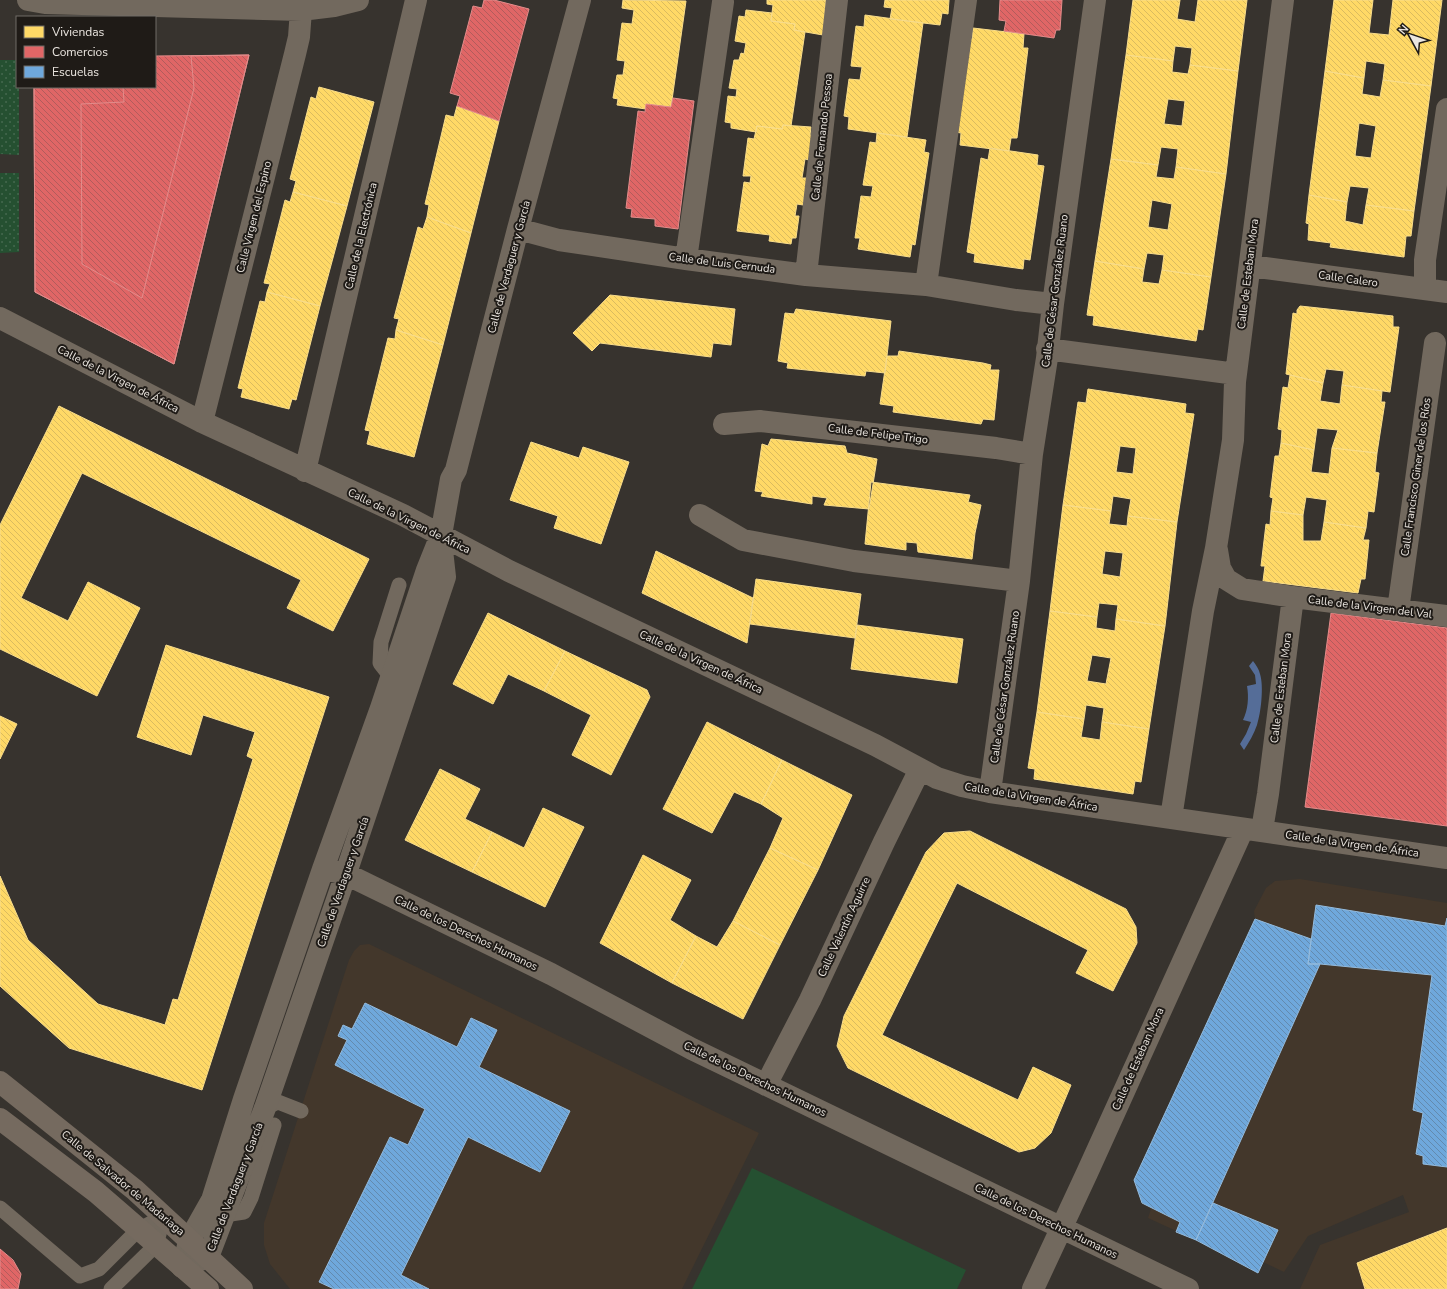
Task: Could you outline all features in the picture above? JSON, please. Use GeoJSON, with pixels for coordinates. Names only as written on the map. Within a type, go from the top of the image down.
{"type":"FeatureCollection","features":[{"type":"Feature","properties":{"kind":"street"},"geometry":{"type":"LineString","coordinates":[[28,0],[45,3],[148,2],[301,10],[334,6],[358,0]]}},
{"type":"Feature","properties":{"kind":"street","name":"Calle de la Electrónica"},"geometry":{"type":"LineString","coordinates":[[305,471],[416,0]]}},
{"type":"Feature","properties":{"kind":"street","name":"Calle de Verdaguer y García"},"geometry":{"type":"LineString","coordinates":[[182,1267],[190,1239],[212,1200],[244,1099],[379,715],[427,570],[441,536],[451,479],[456,470],[518,230],[580,0]]}},
{"type":"Feature","properties":{"kind":"street","name":"Calle de Fernando Pessoa"},"geometry":{"type":"LineString","coordinates":[[806,275],[837,0]]}},
{"type":"Feature","properties":{"kind":"street"},"geometry":{"type":"LineString","coordinates":[[926,285],[966,0]]}},
{"type":"Feature","properties":{"kind":"street","name":"Calle de César González Ruano"},"geometry":{"type":"LineString","coordinates":[[990,792],[1019,581],[1032,454],[1047,358],[1053,304],[1095,0]]}},
{"type":"Feature","properties":{"kind":"street","name":"Calle de Esteban Mora"},"geometry":{"type":"LineString","coordinates":[[1171,818],[1203,611],[1216,548],[1232,440],[1236,374],[1283,0]]}},
{"type":"Feature","properties":{"kind":"street"},"geometry":{"type":"LineString","coordinates":[[686,259],[723,2]]}},
{"type":"Feature","properties":{"kind":"street","name":"Calle Virgen del Espino"},"geometry":{"type":"LineString","coordinates":[[202,422],[295,54],[301,23],[301,10]]}},
{"type":"Feature","properties":{"kind":"street"},"geometry":{"type":"LineString","coordinates":[[1425,289],[1425,260],[1447,108]]}},
{"type":"Feature","properties":{"kind":"street","name":"Calle de Luis Cernuda"},"geometry":{"type":"LineString","coordinates":[[518,230],[559,240],[686,259],[806,275],[926,285],[1016,300],[1053,304]]}},
{"type":"Feature","properties":{"kind":"street","name":"Calle Calero"},"geometry":{"type":"LineString","coordinates":[[1250,266],[1447,292]]}},
{"type":"Feature","properties":{"kind":"street","name":"Calle de la Virgen de África"},"geometry":{"type":"LineString","coordinates":[[0,318],[202,422],[305,471],[403,515],[516,574],[875,744],[937,778],[962,786],[990,792],[1447,858]]}},
{"type":"Feature","properties":{"kind":"street","name":"Calle Francisco Giner de los Ríos"},"geometry":{"type":"LineString","coordinates":[[1398,610],[1435,343]]}},
{"type":"Feature","properties":{"kind":"street"},"geometry":{"type":"LineString","coordinates":[[1047,349],[1236,374]]}},
{"type":"Feature","properties":{"kind":"street","name":"Calle de Felipe Trigo"},"geometry":{"type":"LineString","coordinates":[[724,424],[760,421],[996,448],[1032,454]]}},
{"type":"Feature","properties":{"kind":"street"},"geometry":{"type":"LineString","coordinates":[[700,515],[743,540],[854,561],[1019,581]]}},
{"type":"Feature","properties":{"kind":"street","name":"Calle de Verdaguer y García"},"geometry":{"type":"LineString","coordinates":[[182,1267],[208,1257],[224,1215],[270,1117],[346,874],[445,577],[441,536]]}},
{"type":"Feature","properties":{"kind":"street","name":"Calle de Esteban Mora"},"geometry":{"type":"LineString","coordinates":[[1216,548],[1220,568],[1226,579],[1242,589]]}},
{"type":"Feature","properties":{"kind":"street","name":"Calle de Esteban Mora"},"geometry":{"type":"LineString","coordinates":[[1033,1289],[1268,794],[1293,597],[1242,589],[1225,591],[1214,597],[1203,611]]}},
{"type":"Feature","properties":{"kind":"street","name":"Calle de la Virgen del Val"},"geometry":{"type":"LineString","coordinates":[[1293,597],[1447,616]]}},
{"type":"Feature","properties":{"kind":"street","name":"Calle Valentín Aguirre"},"geometry":{"type":"LineString","coordinates":[[766,1084],[810,1000],[920,769]]}},
{"type":"Feature","properties":{"kind":"street","name":"Calle de los Derechos Humanos"},"geometry":{"type":"LineString","coordinates":[[324,869],[346,874],[550,974],[692,1049],[1188,1289]]}},
{"type":"Feature","properties":{"kind":"street","name":"Calle de Salvador de Madariaga"},"geometry":{"type":"LineString","coordinates":[[0,1082],[126,1182],[190,1239],[242,1289]]}},
{"type":"Feature","properties":{"kind":"street"},"geometry":{"type":"LineString","coordinates":[[0,1119],[96,1192],[138,1230],[208,1289]]}},
{"type":"Feature","properties":{"kind":"lane"},"geometry":{"type":"LineString","coordinates":[[391,677],[380,663],[381,642],[399,585]]}},
{"type":"Feature","properties":{"kind":"lane"},"geometry":{"type":"LineString","coordinates":[[244,1099],[270,1117],[278,1102],[301,1111]]}},
{"type":"Feature","properties":{"kind":"lane"},"geometry":{"type":"LineString","coordinates":[[0,1208],[80,1276],[99,1269],[138,1230],[164,1216]]}},
{"type":"Feature","properties":{"kind":"lane"},"geometry":{"type":"LineString","coordinates":[[111,1289],[156,1245],[164,1216]]}},
{"type":"Feature","properties":{"kind":"shaded area"},"geometry":{"type":"Polygon","coordinates":[[[1300,879],[1447,903],[1447,1289],[1300,1289],[1320,1245],[1409,1212],[1403,1195],[1308,1236],[1284,1272],[1263,1262],[1196,1240],[1148,1218],[1151,1209],[1142,1203],[1134,1180],[1255,919],[1254,911],[1266,888],[1275,881],[1300,879]]]}},
{"type":"Feature","properties":{"kind":"shaded area"},"geometry":{"type":"Polygon","coordinates":[[[369,944],[759,1133],[682,1289],[290,1289],[270,1264],[264,1245],[264,1223],[349,960],[354,951],[360,945],[369,944]]]}},
{"type":"Feature","properties":{"kind":"green space"},"geometry":{"type":"Polygon","coordinates":[[[0,60],[16,60],[16,88],[19,88],[19,155],[0,154],[0,60]]]}},
{"type":"Feature","properties":{"kind":"green space"},"geometry":{"type":"Polygon","coordinates":[[[0,173],[19,173],[19,252],[0,253],[0,173]]]}},
{"type":"Feature","properties":{"kind":"green space"},"geometry":{"type":"Polygon","coordinates":[[[752,1168],[966,1270],[957,1289],[692,1289],[752,1168]]]}},
{"type":"Feature","properties":{"kind":"water"},"geometry":{"type":"Polygon","coordinates":[[[1253,661],[1259,670],[1262,685],[1262,700],[1257,725],[1244,750],[1240,744],[1251,722],[1243,720],[1248,703],[1247,686],[1256,684],[1255,675],[1249,666],[1253,661]]]}},
{"type":"Feature","properties":{"kind":"building: Viviendas"},"geometry":{"type":"Polygon","coordinates":[[[623,0],[686,1],[671,107],[646,104],[646,109],[617,105],[618,99],[613,98],[617,75],[623,75],[625,61],[617,60],[622,23],[632,24],[634,10],[622,8],[623,0]]]}},
{"type":"Feature","properties":{"kind":"building: Viviendas"},"geometry":{"type":"Polygon","coordinates":[[[767,0],[826,0],[823,35],[794,30],[795,24],[771,21],[773,5],[767,4],[767,0]]]}},
{"type":"Feature","properties":{"kind":"building: Viviendas"},"geometry":{"type":"Polygon","coordinates":[[[885,0],[949,0],[948,14],[942,13],[940,25],[890,19],[892,8],[884,7],[885,0]]]}},
{"type":"Feature","properties":{"kind":"building: Viviendas"},"geometry":{"type":"Polygon","coordinates":[[[1133,0],[1180,0],[1177,19],[1195,22],[1198,0],[1247,0],[1238,71],[1190,65],[1192,48],[1175,46],[1173,61],[1126,55],[1133,0]]]}},
{"type":"Feature","properties":{"kind":"building: Viviendas"},"geometry":{"type":"Polygon","coordinates":[[[1334,0],[1373,0],[1369,33],[1389,35],[1393,0],[1442,0],[1431,86],[1383,80],[1385,64],[1366,61],[1364,78],[1325,71],[1334,0]]]}},
{"type":"Feature","properties":{"kind":"building: Viviendas"},"geometry":{"type":"Polygon","coordinates":[[[746,10],[772,13],[771,21],[795,24],[794,30],[805,32],[791,126],[783,125],[782,129],[757,126],[756,132],[731,128],[731,123],[725,122],[728,96],[736,97],[737,89],[729,88],[734,60],[739,60],[741,53],[744,54],[746,43],[735,41],[739,16],[745,17],[746,10]]]}},
{"type":"Feature","properties":{"kind":"building: Viviendas"},"geometry":{"type":"Polygon","coordinates":[[[865,15],[923,23],[907,137],[848,129],[849,117],[844,116],[849,79],[860,80],[862,67],[851,66],[856,26],[864,27],[865,15]]]}},
{"type":"Feature","properties":{"kind":"building: Viviendas"},"geometry":{"type":"Polygon","coordinates":[[[973,28],[1024,34],[1023,48],[1028,48],[1017,138],[1011,138],[1009,151],[960,145],[961,133],[955,132],[966,38],[972,39],[973,28]]]}},
{"type":"Feature","properties":{"kind":"building: Viviendas"},"geometry":{"type":"Polygon","coordinates":[[[1126,55],[1173,61],[1172,72],[1188,74],[1190,65],[1238,71],[1226,174],[1176,167],[1178,149],[1161,147],[1158,165],[1111,159],[1126,55]],[[1168,99],[1164,124],[1182,126],[1185,101],[1168,99]]]}},
{"type":"Feature","properties":{"kind":"building: Viviendas"},"geometry":{"type":"Polygon","coordinates":[[[1325,71],[1364,78],[1362,94],[1380,97],[1383,80],[1431,86],[1414,211],[1366,205],[1369,188],[1350,186],[1347,202],[1309,195],[1325,71]],[[1359,123],[1355,156],[1371,158],[1376,126],[1359,123]]]}},
{"type":"Feature","properties":{"kind":"building: Viviendas"},"geometry":{"type":"Polygon","coordinates":[[[319,87],[374,102],[347,206],[293,192],[296,181],[290,179],[311,97],[316,99],[319,87]]]}},
{"type":"Feature","properties":{"kind":"building: Viviendas"},"geometry":{"type":"Polygon","coordinates":[[[457,106],[499,121],[471,233],[427,217],[429,205],[425,204],[446,115],[454,117],[457,106]]]}},
{"type":"Feature","properties":{"kind":"building: Viviendas"},"geometry":{"type":"Polygon","coordinates":[[[783,125],[811,127],[810,135],[812,135],[809,160],[805,159],[802,178],[807,178],[803,205],[797,204],[795,216],[799,216],[796,238],[792,238],[791,244],[769,241],[770,235],[737,231],[744,182],[750,183],[751,176],[743,176],[748,138],[754,139],[757,126],[782,129],[783,125]]]}},
{"type":"Feature","properties":{"kind":"building: Viviendas"},"geometry":{"type":"Polygon","coordinates":[[[877,133],[926,140],[924,152],[929,153],[915,245],[912,244],[910,257],[858,249],[860,238],[855,238],[861,196],[871,197],[873,186],[863,185],[870,142],[876,143],[877,133]]]}},
{"type":"Feature","properties":{"kind":"building: Viviendas"},"geometry":{"type":"Polygon","coordinates":[[[990,148],[1038,155],[1037,165],[1044,166],[1030,260],[1024,259],[1023,269],[974,262],[975,254],[967,252],[981,158],[988,160],[990,148]]]}},
{"type":"Feature","properties":{"kind":"building: Viviendas"},"geometry":{"type":"Polygon","coordinates":[[[1111,159],[1158,165],[1156,177],[1174,179],[1176,167],[1226,174],[1211,277],[1162,270],[1164,255],[1147,253],[1144,269],[1095,261],[1111,159]],[[1152,200],[1148,227],[1168,230],[1172,204],[1152,200]]]}},
{"type":"Feature","properties":{"kind":"building: Viviendas"},"geometry":{"type":"Polygon","coordinates":[[[293,192],[347,206],[320,306],[267,292],[270,284],[264,283],[285,200],[290,202],[293,192]]]}},
{"type":"Feature","properties":{"kind":"building: Viviendas"},"geometry":{"type":"Polygon","coordinates":[[[1309,195],[1347,202],[1345,221],[1363,225],[1366,205],[1414,211],[1411,236],[1406,236],[1404,257],[1330,247],[1331,243],[1308,240],[1309,224],[1306,223],[1309,195]]]}},
{"type":"Feature","properties":{"kind":"building: Viviendas"},"geometry":{"type":"Polygon","coordinates":[[[427,217],[471,233],[443,345],[396,330],[399,319],[394,318],[418,227],[423,229],[427,217]]]}},
{"type":"Feature","properties":{"kind":"building: Viviendas"},"geometry":{"type":"Polygon","coordinates":[[[1095,261],[1144,269],[1142,282],[1159,284],[1162,270],[1211,277],[1203,330],[1198,329],[1196,341],[1093,325],[1094,316],[1087,315],[1095,261]]]}},
{"type":"Feature","properties":{"kind":"building: Viviendas"},"geometry":{"type":"Polygon","coordinates":[[[267,292],[320,306],[296,400],[292,399],[289,409],[241,397],[243,389],[238,388],[260,301],[265,302],[267,292]]]}},
{"type":"Feature","properties":{"kind":"building: Viviendas"},"geometry":{"type":"Polygon","coordinates":[[[610,295],[735,309],[731,345],[713,343],[711,357],[600,343],[592,351],[573,333],[610,295]]]}},
{"type":"Feature","properties":{"kind":"building: Viviendas"},"geometry":{"type":"Polygon","coordinates":[[[1300,306],[1393,316],[1393,327],[1399,327],[1390,392],[1342,385],[1344,371],[1326,369],[1323,383],[1286,374],[1293,313],[1297,314],[1297,310],[1300,306]]]}},
{"type":"Feature","properties":{"kind":"building: Viviendas"},"geometry":{"type":"Polygon","coordinates":[[[796,309],[891,321],[885,373],[866,371],[865,376],[787,368],[788,363],[778,361],[785,313],[794,314],[796,309]]]}},
{"type":"Feature","properties":{"kind":"building: Viviendas"},"geometry":{"type":"Polygon","coordinates":[[[396,330],[443,345],[414,457],[367,444],[370,431],[365,430],[388,338],[395,339],[396,330]]]}},
{"type":"Feature","properties":{"kind":"building: Viviendas"},"geometry":{"type":"Polygon","coordinates":[[[899,351],[983,363],[991,365],[990,370],[999,370],[994,420],[983,419],[981,424],[893,412],[894,406],[880,404],[887,356],[898,356],[899,351]]]}},
{"type":"Feature","properties":{"kind":"building: Viviendas"},"geometry":{"type":"Polygon","coordinates":[[[1290,375],[1323,383],[1320,401],[1340,404],[1342,385],[1382,391],[1381,402],[1385,402],[1377,453],[1332,448],[1338,430],[1317,428],[1314,450],[1281,443],[1282,430],[1278,429],[1283,387],[1288,388],[1290,375]]]}},
{"type":"Feature","properties":{"kind":"building: Viviendas"},"geometry":{"type":"Polygon","coordinates":[[[1088,389],[1186,404],[1185,413],[1194,414],[1177,522],[1128,516],[1131,499],[1113,496],[1111,511],[1063,505],[1078,402],[1086,403],[1088,389]],[[1120,446],[1116,472],[1133,474],[1136,448],[1120,446]]]}},
{"type":"Feature","properties":{"kind":"building: Viviendas"},"geometry":{"type":"Polygon","coordinates":[[[59,406],[369,559],[333,631],[287,608],[301,580],[82,473],[21,598],[68,621],[88,582],[140,608],[97,696],[0,649],[0,525],[59,406]]]}},
{"type":"Feature","properties":{"kind":"building: Viviendas"},"geometry":{"type":"Polygon","coordinates":[[[771,439],[845,446],[847,453],[877,459],[869,509],[824,505],[827,498],[812,496],[812,504],[761,496],[763,492],[755,491],[762,444],[768,446],[771,439]]]}},
{"type":"Feature","properties":{"kind":"building: Viviendas"},"geometry":{"type":"Polygon","coordinates":[[[531,442],[579,458],[583,447],[629,462],[601,544],[554,528],[558,516],[510,500],[531,442]]]}},
{"type":"Feature","properties":{"kind":"building: Viviendas"},"geometry":{"type":"Polygon","coordinates":[[[1281,443],[1314,450],[1311,472],[1329,474],[1332,448],[1377,453],[1375,472],[1379,473],[1374,512],[1368,511],[1366,528],[1324,522],[1327,500],[1306,497],[1303,515],[1271,511],[1273,498],[1270,497],[1275,456],[1279,456],[1281,443]]]}},
{"type":"Feature","properties":{"kind":"building: Viviendas"},"geometry":{"type":"Polygon","coordinates":[[[871,482],[970,495],[968,502],[981,505],[975,533],[972,559],[918,552],[917,543],[906,542],[906,550],[865,544],[871,482]]]}},
{"type":"Feature","properties":{"kind":"building: Viviendas"},"geometry":{"type":"Polygon","coordinates":[[[1063,505],[1111,511],[1109,524],[1127,526],[1128,516],[1177,522],[1165,626],[1116,619],[1118,605],[1099,603],[1097,617],[1050,611],[1063,505]],[[1105,551],[1102,574],[1120,577],[1123,553],[1105,551]]]}},
{"type":"Feature","properties":{"kind":"building: Viviendas"},"geometry":{"type":"Polygon","coordinates":[[[1271,511],[1303,515],[1303,541],[1321,541],[1324,522],[1366,528],[1363,540],[1369,540],[1365,579],[1361,579],[1358,593],[1263,581],[1265,566],[1261,566],[1266,524],[1270,525],[1271,511]]]}},
{"type":"Feature","properties":{"kind":"building: Viviendas"},"geometry":{"type":"Polygon","coordinates":[[[656,551],[753,598],[747,643],[642,593],[656,551]]]}},
{"type":"Feature","properties":{"kind":"building: Viviendas"},"geometry":{"type":"Polygon","coordinates":[[[756,579],[861,594],[855,638],[750,624],[756,579]]]}},
{"type":"Feature","properties":{"kind":"building: Viviendas"},"geometry":{"type":"Polygon","coordinates":[[[1050,611],[1097,617],[1096,628],[1115,631],[1116,619],[1165,626],[1149,729],[1102,722],[1104,708],[1086,705],[1084,719],[1037,712],[1050,611]],[[1092,655],[1087,681],[1106,684],[1111,658],[1092,655]]]}},
{"type":"Feature","properties":{"kind":"building: Viviendas"},"geometry":{"type":"Polygon","coordinates":[[[488,613],[565,651],[544,691],[508,674],[493,704],[453,684],[488,613]]]}},
{"type":"Feature","properties":{"kind":"building: Viviendas"},"geometry":{"type":"Polygon","coordinates":[[[857,625],[963,639],[957,683],[851,669],[857,625]]]}},
{"type":"Feature","properties":{"kind":"building: Viviendas"},"geometry":{"type":"Polygon","coordinates":[[[166,645],[329,697],[202,1090],[69,1048],[0,986],[0,876],[28,940],[98,1004],[165,1025],[173,999],[178,1000],[253,759],[247,756],[255,732],[203,715],[191,755],[137,737],[166,645]]]}},
{"type":"Feature","properties":{"kind":"building: Viviendas"},"geometry":{"type":"Polygon","coordinates":[[[565,651],[647,690],[650,697],[611,775],[572,755],[591,715],[544,691],[565,651]]]}},
{"type":"Feature","properties":{"kind":"building: Viviendas"},"geometry":{"type":"Polygon","coordinates":[[[1037,712],[1084,719],[1081,737],[1100,740],[1102,722],[1149,729],[1141,782],[1135,781],[1133,794],[1034,779],[1035,769],[1028,768],[1037,712]]]}},
{"type":"Feature","properties":{"kind":"building: Viviendas"},"geometry":{"type":"Polygon","coordinates":[[[0,716],[17,724],[0,759],[0,716]]]}},
{"type":"Feature","properties":{"kind":"building: Viviendas"},"geometry":{"type":"Polygon","coordinates":[[[707,722],[782,760],[761,804],[734,792],[712,833],[663,809],[707,722]]]}},
{"type":"Feature","properties":{"kind":"building: Viviendas"},"geometry":{"type":"Polygon","coordinates":[[[782,760],[852,795],[818,870],[770,848],[783,818],[761,804],[782,760]]]}},
{"type":"Feature","properties":{"kind":"building: Viviendas"},"geometry":{"type":"Polygon","coordinates":[[[440,769],[480,789],[465,819],[492,832],[472,872],[405,840],[440,769]]]}},
{"type":"Feature","properties":{"kind":"building: Viviendas"},"geometry":{"type":"Polygon","coordinates":[[[543,808],[584,827],[545,907],[472,872],[492,832],[524,848],[543,808]]]}},
{"type":"Feature","properties":{"kind":"building: Viviendas"},"geometry":{"type":"Polygon","coordinates":[[[970,831],[1126,909],[1136,927],[1137,943],[1113,991],[1076,973],[1088,950],[957,883],[882,1035],[1018,1100],[1033,1067],[1071,1085],[1051,1133],[1035,1148],[1019,1152],[848,1068],[837,1046],[844,1016],[926,852],[944,833],[970,831]]]}},
{"type":"Feature","properties":{"kind":"building: Viviendas"},"geometry":{"type":"Polygon","coordinates":[[[770,848],[818,870],[780,945],[733,921],[770,848]]]}},
{"type":"Feature","properties":{"kind":"building: Viviendas"},"geometry":{"type":"Polygon","coordinates":[[[643,855],[691,880],[670,920],[696,936],[672,983],[600,943],[643,855]]]}},
{"type":"Feature","properties":{"kind":"building: Viviendas"},"geometry":{"type":"Polygon","coordinates":[[[733,921],[780,945],[743,1019],[672,983],[696,936],[717,947],[733,921]]]}},
{"type":"Feature","properties":{"kind":"building: Viviendas"},"geometry":{"type":"Polygon","coordinates":[[[1447,1228],[1447,1289],[1365,1289],[1357,1263],[1447,1228]]]}},
{"type":"Feature","properties":{"kind":"building: Comercios"},"geometry":{"type":"Polygon","coordinates":[[[484,0],[494,0],[529,9],[499,121],[457,106],[460,96],[450,93],[473,6],[482,8],[484,0]]]}},
{"type":"Feature","properties":{"kind":"building: Comercios"},"geometry":{"type":"Polygon","coordinates":[[[1000,0],[1062,0],[1060,30],[1056,30],[1054,38],[1004,31],[1006,21],[999,20],[1000,0]]]}},
{"type":"Feature","properties":{"kind":"building: Comercios"},"geometry":{"type":"Polygon","coordinates":[[[249,55],[174,364],[35,292],[34,88],[123,88],[124,102],[81,104],[82,264],[142,298],[194,88],[191,56],[249,55]]]}},
{"type":"Feature","properties":{"kind":"building: Comercios"},"geometry":{"type":"Polygon","coordinates":[[[249,55],[174,364],[35,292],[34,88],[156,88],[156,56],[249,55]]]}},
{"type":"Feature","properties":{"kind":"building: Comercios"},"geometry":{"type":"Polygon","coordinates":[[[673,98],[694,101],[678,229],[655,226],[655,219],[631,217],[632,209],[626,208],[638,111],[645,112],[646,104],[671,107],[673,98]]]}},
{"type":"Feature","properties":{"kind":"building: Comercios"},"geometry":{"type":"Polygon","coordinates":[[[1331,613],[1447,628],[1447,826],[1305,807],[1331,613]]]}},
{"type":"Feature","properties":{"kind":"building: Comercios"},"geometry":{"type":"Polygon","coordinates":[[[0,1249],[13,1260],[21,1274],[18,1289],[0,1289],[0,1249]]]}},
{"type":"Feature","properties":{"kind":"building: Escuelas"},"geometry":{"type":"Polygon","coordinates":[[[1316,905],[1445,926],[1447,918],[1447,1167],[1423,1164],[1423,1156],[1416,1154],[1423,1113],[1413,1110],[1432,975],[1308,964],[1316,905]]]}},
{"type":"Feature","properties":{"kind":"building: Escuelas"},"geometry":{"type":"Polygon","coordinates":[[[1255,919],[1311,939],[1308,964],[1320,964],[1196,1240],[1176,1232],[1180,1222],[1142,1203],[1134,1180],[1255,919]]]}},
{"type":"Feature","properties":{"kind":"building: Escuelas"},"geometry":{"type":"Polygon","coordinates":[[[365,1003],[457,1047],[471,1018],[497,1030],[479,1067],[570,1111],[540,1172],[468,1137],[401,1275],[429,1289],[334,1289],[319,1282],[390,1137],[408,1145],[425,1109],[335,1065],[347,1040],[338,1036],[343,1025],[352,1029],[365,1003]]]}},
{"type":"Feature","properties":{"kind":"building: Escuelas"},"geometry":{"type":"Polygon","coordinates":[[[1213,1203],[1278,1230],[1258,1273],[1196,1240],[1213,1203]]]}}]}
